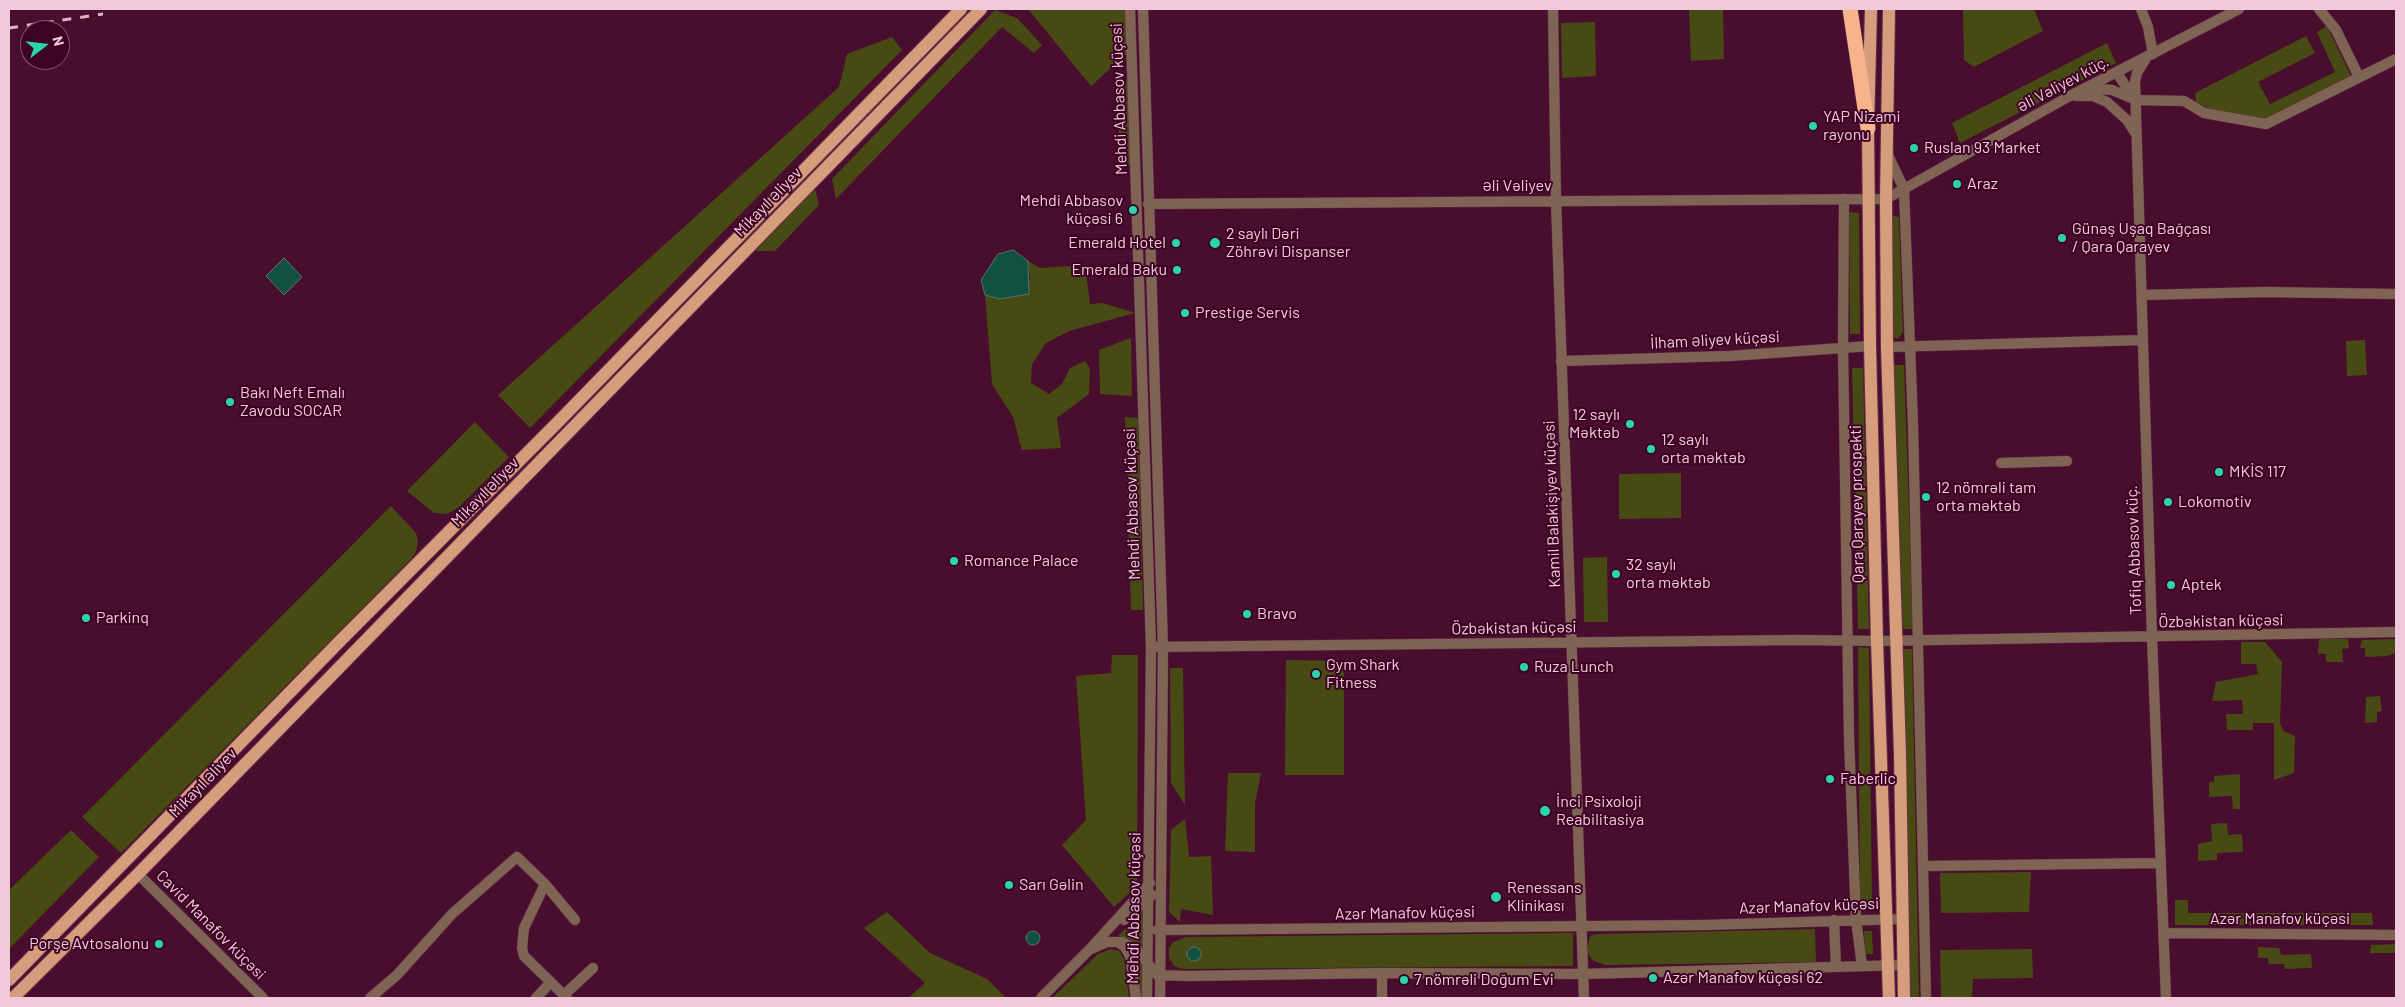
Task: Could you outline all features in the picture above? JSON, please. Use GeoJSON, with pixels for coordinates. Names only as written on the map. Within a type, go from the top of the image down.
{"type":"FeatureCollection","features":[{"type":"Feature","properties":{"kind":"highway"},"geometry":{"type":"LineString","coordinates":[[1850,9],[1868,128]]}},
{"type":"Feature","properties":{"kind":"main road","name":"Mikayıl Əliyev"},"geometry":{"type":"LineString","coordinates":[[9,980],[345,636],[571,409],[961,9]]}},
{"type":"Feature","properties":{"kind":"main road","name":"Mikayıl Əliyev"},"geometry":{"type":"LineString","coordinates":[[13,998],[138,874],[629,367],[981,9]]}},
{"type":"Feature","properties":{"kind":"main road","name":"Qara Qarayev prospekti"},"geometry":{"type":"LineString","coordinates":[[1872,9],[1868,128],[1870,346],[1888,998]]}},
{"type":"Feature","properties":{"kind":"main road"},"geometry":{"type":"LineString","coordinates":[[1889,9],[1886,199],[1887,347],[1904,998]]}},
{"type":"Feature","properties":{"kind":"street","name":"Mehdi Abbasov küçəsi"},"geometry":{"type":"LineString","coordinates":[[1130,9],[1151,647],[1150,882],[1147,998]]}},
{"type":"Feature","properties":{"kind":"street","name":"Mehdi Abbasov küçəsi"},"geometry":{"type":"LineString","coordinates":[[1143,9],[1163,648],[1160,998]]}},
{"type":"Feature","properties":{"kind":"street","name":"Kamil Balakişiyev küçəsi"},"geometry":{"type":"LineString","coordinates":[[1553,9],[1561,361],[1584,998]]}},
{"type":"Feature","properties":{"kind":"street"},"geometry":{"type":"LineString","coordinates":[[2141,9],[2148,27],[2150,55]]}},
{"type":"Feature","properties":{"kind":"street","name":"Əli Vəliyev küç."},"geometry":{"type":"LineString","coordinates":[[1886,199],[2086,88],[2239,9]]}},
{"type":"Feature","properties":{"kind":"street"},"geometry":{"type":"LineString","coordinates":[[2318,9],[2336,30],[2359,76]]}},
{"type":"Feature","properties":{"kind":"street","name":"Tofiq Abbasov küç."},"geometry":{"type":"LineString","coordinates":[[2150,55],[2137,73],[2136,100],[2152,637],[2166,998]]}},
{"type":"Feature","properties":{"kind":"street"},"geometry":{"type":"LineString","coordinates":[[2086,88],[2112,90],[2136,100],[2184,101],[2204,113],[2266,124],[2396,59]]}},
{"type":"Feature","properties":{"kind":"street"},"geometry":{"type":"LineString","coordinates":[[2117,73],[2136,100]]}},
{"type":"Feature","properties":{"kind":"street"},"geometry":{"type":"LineString","coordinates":[[2068,98],[2093,96],[2108,102],[2128,120],[2137,136]]}},
{"type":"Feature","properties":{"kind":"street"},"geometry":{"type":"LineString","coordinates":[[1887,153],[1904,189],[1918,640],[1926,998]]}},
{"type":"Feature","properties":{"kind":"street"},"geometry":{"type":"LineString","coordinates":[[1844,199],[1843,347],[1849,640],[1849,738],[1856,919],[1862,966]]}},
{"type":"Feature","properties":{"kind":"street","name":"Əli Vəliyev"},"geometry":{"type":"LineString","coordinates":[[1148,204],[1215,202],[1886,199]]}},
{"type":"Feature","properties":{"kind":"street"},"geometry":{"type":"LineString","coordinates":[[2142,295],[2264,292],[2396,294]]}},
{"type":"Feature","properties":{"kind":"street"},"geometry":{"type":"LineString","coordinates":[[1887,347],[2143,340]]}},
{"type":"Feature","properties":{"kind":"street","name":"İlham Əliyev küçəsi"},"geometry":{"type":"LineString","coordinates":[[1561,361],[1730,356],[1870,346]]}},
{"type":"Feature","properties":{"kind":"street"},"geometry":{"type":"LineString","coordinates":[[2001,463],[2067,461]]}},
{"type":"Feature","properties":{"kind":"street","name":"Özbəkistan küçəsi"},"geometry":{"type":"LineString","coordinates":[[1151,647],[1572,642],[1877,641],[2396,632]]}},
{"type":"Feature","properties":{"kind":"street"},"geometry":{"type":"LineString","coordinates":[[370,998],[401,970],[452,914],[517,857],[545,884],[575,920]]}},
{"type":"Feature","properties":{"kind":"street"},"geometry":{"type":"LineString","coordinates":[[1924,866],[2161,863]]}},
{"type":"Feature","properties":{"kind":"street","name":"Cavid Manafov küçəsi"},"geometry":{"type":"LineString","coordinates":[[138,874],[263,998]]}},
{"type":"Feature","properties":{"kind":"street"},"geometry":{"type":"LineString","coordinates":[[1041,998],[1089,950],[1150,882]]}},
{"type":"Feature","properties":{"kind":"street"},"geometry":{"type":"LineString","coordinates":[[545,884],[524,928],[522,948],[524,956],[566,996],[593,968]]}},
{"type":"Feature","properties":{"kind":"street"},"geometry":{"type":"LineString","coordinates":[[1089,950],[1162,887]]}},
{"type":"Feature","properties":{"kind":"street","name":"Azər Manafov küçəsi"},"geometry":{"type":"LineString","coordinates":[[1148,936],[1152,932],[1162,929],[1581,926],[1903,919]]}},
{"type":"Feature","properties":{"kind":"street"},"geometry":{"type":"LineString","coordinates":[[1834,920],[1836,967]]}},
{"type":"Feature","properties":{"kind":"street","name":"Azər Manafov küçəsi"},"geometry":{"type":"LineString","coordinates":[[2164,933],[2396,935]]}},
{"type":"Feature","properties":{"kind":"street"},"geometry":{"type":"LineString","coordinates":[[1089,950],[1107,942],[1116,941],[1132,946],[1154,973],[1161,976],[1382,973],[1583,974],[1904,965]]}},
{"type":"Feature","properties":{"kind":"street"},"geometry":{"type":"LineString","coordinates":[[1116,941],[1125,947],[1130,956],[1136,998]]}},
{"type":"Feature","properties":{"kind":"street"},"geometry":{"type":"LineString","coordinates":[[1382,973],[1382,998]]}},
{"type":"Feature","properties":{"kind":"street"},"geometry":{"type":"LineString","coordinates":[[536,998],[550,982]]}},
{"type":"Feature","properties":{"kind":"shaded area"},"geometry":{"type":"Polygon","coordinates":[[[1028,9],[1126,9],[1131,50],[1091,86],[1028,9]]]}},
{"type":"Feature","properties":{"kind":"shaded area"},"geometry":{"type":"Polygon","coordinates":[[[1689,9],[1723,9],[1724,59],[1691,61],[1689,9]]]}},
{"type":"Feature","properties":{"kind":"shaded area"},"geometry":{"type":"Polygon","coordinates":[[[1963,9],[2034,9],[2043,31],[1974,67],[1964,60],[1963,9]]]}},
{"type":"Feature","properties":{"kind":"shaded area"},"geometry":{"type":"Polygon","coordinates":[[[995,10],[1017,18],[1042,45],[1034,53],[1002,27],[836,199],[832,179],[995,10]]]}},
{"type":"Feature","properties":{"kind":"shaded area"},"geometry":{"type":"Polygon","coordinates":[[[1595,22],[1596,76],[1562,78],[1561,23],[1595,22]]]}},
{"type":"Feature","properties":{"kind":"shaded area"},"geometry":{"type":"Polygon","coordinates":[[[2327,26],[2351,76],[2265,119],[2209,109],[2196,102],[2195,93],[2306,36],[2315,53],[2258,82],[2270,104],[2335,72],[2317,32],[2327,26]]]}},
{"type":"Feature","properties":{"kind":"shaded area"},"geometry":{"type":"Polygon","coordinates":[[[892,37],[902,50],[530,428],[498,395],[839,87],[847,54],[892,37]]]}},
{"type":"Feature","properties":{"kind":"shaded area"},"geometry":{"type":"Polygon","coordinates":[[[2107,43],[2116,63],[1960,143],[1952,123],[2107,43]]]}},
{"type":"Feature","properties":{"kind":"shaded area"},"geometry":{"type":"Polygon","coordinates":[[[1129,78],[1132,169],[1120,155],[1117,90],[1129,78]]]}},
{"type":"Feature","properties":{"kind":"shaded area"},"geometry":{"type":"Polygon","coordinates":[[[815,189],[819,205],[775,251],[755,251],[815,189]]]}},
{"type":"Feature","properties":{"kind":"shaded area"},"geometry":{"type":"Polygon","coordinates":[[[1849,212],[1859,213],[1860,334],[1850,334],[1849,212]]]}},
{"type":"Feature","properties":{"kind":"shaded area"},"geometry":{"type":"Polygon","coordinates":[[[1890,215],[1899,217],[1903,332],[1898,339],[1892,337],[1890,215]]]}},
{"type":"Feature","properties":{"kind":"shaded area"},"geometry":{"type":"Polygon","coordinates":[[[1013,250],[1028,261],[1029,294],[1000,299],[985,295],[981,280],[998,254],[1013,250]]]}},
{"type":"Feature","properties":{"kind":"shaded area"},"geometry":{"type":"Polygon","coordinates":[[[284,258],[302,277],[284,295],[266,276],[284,258]]]}},
{"type":"Feature","properties":{"kind":"shaded area"},"geometry":{"type":"Polygon","coordinates":[[[1028,261],[1040,268],[1085,265],[1090,304],[1103,303],[1135,313],[1069,331],[1046,343],[1032,364],[1031,383],[1049,394],[1062,384],[1070,368],[1085,361],[1090,368],[1089,394],[1057,418],[1061,448],[1022,450],[1013,417],[992,384],[985,295],[1000,299],[1030,280],[1028,261]]]}},
{"type":"Feature","properties":{"kind":"shaded area"},"geometry":{"type":"Polygon","coordinates":[[[1131,338],[1132,396],[1100,394],[1099,350],[1131,338]]]}},
{"type":"Feature","properties":{"kind":"shaded area"},"geometry":{"type":"Polygon","coordinates":[[[2365,340],[2367,375],[2347,376],[2346,341],[2365,340]]]}},
{"type":"Feature","properties":{"kind":"shaded area"},"geometry":{"type":"Polygon","coordinates":[[[1893,365],[1904,365],[1913,629],[1903,629],[1893,365]]]}},
{"type":"Feature","properties":{"kind":"shaded area"},"geometry":{"type":"Polygon","coordinates":[[[1852,368],[1863,368],[1869,629],[1858,629],[1852,368]]]}},
{"type":"Feature","properties":{"kind":"shaded area"},"geometry":{"type":"Polygon","coordinates":[[[1125,417],[1138,418],[1143,610],[1131,610],[1125,417]]]}},
{"type":"Feature","properties":{"kind":"shaded area"},"geometry":{"type":"Polygon","coordinates":[[[475,422],[509,457],[458,508],[447,514],[434,513],[407,491],[475,422]]]}},
{"type":"Feature","properties":{"kind":"shaded area"},"geometry":{"type":"Polygon","coordinates":[[[1681,473],[1681,518],[1619,519],[1619,474],[1681,473]]]}},
{"type":"Feature","properties":{"kind":"shaded area"},"geometry":{"type":"Polygon","coordinates":[[[391,506],[416,533],[418,541],[416,552],[411,559],[121,853],[82,817],[391,506]]]}},
{"type":"Feature","properties":{"kind":"shaded area"},"geometry":{"type":"Polygon","coordinates":[[[1607,557],[1608,622],[1584,622],[1583,558],[1607,557]]]}},
{"type":"Feature","properties":{"kind":"shaded area"},"geometry":{"type":"Polygon","coordinates":[[[2319,639],[2348,639],[2349,648],[2342,649],[2343,662],[2326,662],[2326,654],[2318,654],[2319,639]]]}},
{"type":"Feature","properties":{"kind":"shaded area"},"geometry":{"type":"Polygon","coordinates":[[[2396,639],[2396,653],[2387,656],[2365,657],[2365,648],[2360,648],[2362,640],[2396,639]]]}},
{"type":"Feature","properties":{"kind":"shaded area"},"geometry":{"type":"Polygon","coordinates":[[[2241,642],[2265,642],[2282,662],[2280,723],[2283,731],[2295,736],[2294,773],[2274,780],[2274,723],[2253,723],[2253,730],[2227,730],[2226,714],[2243,714],[2242,700],[2212,701],[2216,682],[2258,674],[2256,664],[2241,664],[2241,642]]]}},
{"type":"Feature","properties":{"kind":"shaded area"},"geometry":{"type":"Polygon","coordinates":[[[1858,647],[1869,648],[1872,908],[1860,908],[1858,647]]]}},
{"type":"Feature","properties":{"kind":"shaded area"},"geometry":{"type":"Polygon","coordinates":[[[1899,649],[1912,649],[1919,998],[1906,998],[1899,649]]]}},
{"type":"Feature","properties":{"kind":"shaded area"},"geometry":{"type":"Polygon","coordinates":[[[1112,655],[1138,655],[1137,886],[1114,907],[1062,845],[1086,820],[1076,676],[1111,673],[1112,655]]]}},
{"type":"Feature","properties":{"kind":"shaded area"},"geometry":{"type":"Polygon","coordinates":[[[1286,660],[1344,661],[1344,775],[1285,775],[1286,660]]]}},
{"type":"Feature","properties":{"kind":"shaded area"},"geometry":{"type":"Polygon","coordinates":[[[1170,668],[1183,668],[1185,805],[1171,783],[1170,668]]]}},
{"type":"Feature","properties":{"kind":"shaded area"},"geometry":{"type":"Polygon","coordinates":[[[2380,696],[2382,711],[2377,712],[2377,722],[2365,723],[2366,697],[2380,696]]]}},
{"type":"Feature","properties":{"kind":"shaded area"},"geometry":{"type":"Polygon","coordinates":[[[1228,773],[1261,773],[1255,803],[1255,852],[1225,851],[1228,773]]]}},
{"type":"Feature","properties":{"kind":"shaded area"},"geometry":{"type":"Polygon","coordinates":[[[2240,774],[2240,809],[2233,809],[2232,796],[2209,797],[2209,782],[2214,782],[2214,776],[2240,774]]]}},
{"type":"Feature","properties":{"kind":"shaded area"},"geometry":{"type":"Polygon","coordinates":[[[1185,819],[1189,857],[1211,856],[1213,915],[1181,909],[1180,922],[1169,912],[1171,830],[1185,819]]]}},
{"type":"Feature","properties":{"kind":"shaded area"},"geometry":{"type":"Polygon","coordinates":[[[2227,823],[2228,835],[2242,834],[2243,852],[2217,853],[2217,860],[2198,861],[2198,844],[2212,841],[2211,824],[2227,823]]]}},
{"type":"Feature","properties":{"kind":"shaded area"},"geometry":{"type":"Polygon","coordinates":[[[71,830],[99,857],[9,949],[9,890],[71,830]]]}},
{"type":"Feature","properties":{"kind":"shaded area"},"geometry":{"type":"Polygon","coordinates":[[[2031,872],[2029,912],[1941,913],[1940,873],[2031,872]]]}},
{"type":"Feature","properties":{"kind":"shaded area"},"geometry":{"type":"Polygon","coordinates":[[[2175,900],[2188,900],[2188,913],[2372,913],[2373,925],[2175,925],[2175,900]]]}},
{"type":"Feature","properties":{"kind":"shaded area"},"geometry":{"type":"Polygon","coordinates":[[[1146,908],[1144,951],[1128,939],[1118,936],[1146,908]]]}},
{"type":"Feature","properties":{"kind":"shaded area"},"geometry":{"type":"Polygon","coordinates":[[[887,912],[930,953],[987,979],[1006,998],[908,998],[925,983],[864,928],[887,912]]]}},
{"type":"Feature","properties":{"kind":"shaded area"},"geometry":{"type":"Polygon","coordinates":[[[1815,929],[1816,962],[1605,965],[1592,960],[1587,951],[1590,936],[1597,934],[1815,929]]]}},
{"type":"Feature","properties":{"kind":"shaded area"},"geometry":{"type":"Polygon","coordinates":[[[1033,931],[1038,933],[1040,938],[1038,943],[1033,945],[1028,943],[1026,938],[1028,933],[1033,931]]]}},
{"type":"Feature","properties":{"kind":"shaded area"},"geometry":{"type":"Polygon","coordinates":[[[1864,931],[1872,931],[1873,954],[1865,954],[1864,931]]]}},
{"type":"Feature","properties":{"kind":"shaded area"},"geometry":{"type":"Polygon","coordinates":[[[1573,933],[1573,966],[1183,969],[1174,966],[1169,958],[1169,948],[1173,942],[1186,937],[1573,933]]]}},
{"type":"Feature","properties":{"kind":"shaded area"},"geometry":{"type":"Polygon","coordinates":[[[2396,944],[2396,953],[2370,953],[2371,945],[2396,944]]]}},
{"type":"Feature","properties":{"kind":"shaded area"},"geometry":{"type":"Polygon","coordinates":[[[1191,947],[1197,947],[1201,954],[1197,961],[1191,961],[1187,957],[1187,951],[1191,947]]]}},
{"type":"Feature","properties":{"kind":"shaded area"},"geometry":{"type":"Polygon","coordinates":[[[2258,947],[2279,948],[2281,955],[2311,954],[2312,968],[2285,969],[2284,964],[2269,964],[2268,958],[2258,958],[2258,947]]]}},
{"type":"Feature","properties":{"kind":"shaded area"},"geometry":{"type":"Polygon","coordinates":[[[1110,949],[1119,951],[1124,959],[1129,998],[1052,998],[1098,954],[1110,949]]]}},
{"type":"Feature","properties":{"kind":"shaded area"},"geometry":{"type":"Polygon","coordinates":[[[2032,949],[2033,978],[1973,979],[1972,998],[1941,998],[1940,950],[2032,949]]]}},
{"type":"Feature","properties":{"kind":"shaded area"},"geometry":{"type":"Polygon","coordinates":[[[1133,954],[1143,964],[1143,998],[1140,998],[1133,954]]]}},
{"type":"Feature","properties":{"kind":"railway"},"geometry":{"type":"LineString","coordinates":[[9,28],[103,14]]}},
{"type":"Feature","properties":{"kind":"place","name":"YAP Nizami rayonu"},"geometry":{"type":"Point","coordinates":[1813,126]}},
{"type":"Feature","properties":{"kind":"place","name":"Ruslan 93 Market"},"geometry":{"type":"Point","coordinates":[1914,148]}},
{"type":"Feature","properties":{"kind":"place","name":"Araz"},"geometry":{"type":"Point","coordinates":[1957,184]}},
{"type":"Feature","properties":{"kind":"place","name":"Mehdi Abbasov küçəsi 6"},"geometry":{"type":"Point","coordinates":[1133,210]}},
{"type":"Feature","properties":{"kind":"place","name":"Günəş Uşaq Bağçası / Qara Qarayev"},"geometry":{"type":"Point","coordinates":[2062,238]}},
{"type":"Feature","properties":{"kind":"place","name":"Emerald Hotel"},"geometry":{"type":"Point","coordinates":[1176,243]}},
{"type":"Feature","properties":{"kind":"place","name":"2 saylı Dəri Zöhrəvi Dispanser"},"geometry":{"type":"Point","coordinates":[1215,243]}},
{"type":"Feature","properties":{"kind":"place","name":"Emerald Baku"},"geometry":{"type":"Point","coordinates":[1177,270]}},
{"type":"Feature","properties":{"kind":"place","name":"Prestige Servis"},"geometry":{"type":"Point","coordinates":[1185,313]}},
{"type":"Feature","properties":{"kind":"place","name":"Bakı Neft Emalı Zavodu SOCAR"},"geometry":{"type":"Point","coordinates":[230,402]}},
{"type":"Feature","properties":{"kind":"place","name":"12 saylı Məktəb"},"geometry":{"type":"Point","coordinates":[1630,424]}},
{"type":"Feature","properties":{"kind":"place","name":"12 saylı orta məktəb"},"geometry":{"type":"Point","coordinates":[1651,449]}},
{"type":"Feature","properties":{"kind":"place","name":"MKİS 117"},"geometry":{"type":"Point","coordinates":[2219,472]}},
{"type":"Feature","properties":{"kind":"place","name":"12 nömrəli tam orta məktəb"},"geometry":{"type":"Point","coordinates":[1926,497]}},
{"type":"Feature","properties":{"kind":"place","name":"Lokomotiv"},"geometry":{"type":"Point","coordinates":[2168,502]}},
{"type":"Feature","properties":{"kind":"place","name":"Romance Palace"},"geometry":{"type":"Point","coordinates":[954,561]}},
{"type":"Feature","properties":{"kind":"place","name":"32 saylı orta məktəb"},"geometry":{"type":"Point","coordinates":[1616,574]}},
{"type":"Feature","properties":{"kind":"place","name":"Aptek"},"geometry":{"type":"Point","coordinates":[2171,585]}},
{"type":"Feature","properties":{"kind":"place","name":"Bravo"},"geometry":{"type":"Point","coordinates":[1247,614]}},
{"type":"Feature","properties":{"kind":"place","name":"Parkinq"},"geometry":{"type":"Point","coordinates":[86,618]}},
{"type":"Feature","properties":{"kind":"place","name":"Ruza Lunch"},"geometry":{"type":"Point","coordinates":[1524,667]}},
{"type":"Feature","properties":{"kind":"place","name":"Gym Shark Fitness"},"geometry":{"type":"Point","coordinates":[1316,674]}},
{"type":"Feature","properties":{"kind":"place","name":"Faberlic"},"geometry":{"type":"Point","coordinates":[1830,779]}},
{"type":"Feature","properties":{"kind":"place","name":"İnci Psixoloji Reabilitasiya"},"geometry":{"type":"Point","coordinates":[1545,811]}},
{"type":"Feature","properties":{"kind":"place","name":"Sarı Gəlin"},"geometry":{"type":"Point","coordinates":[1009,885]}},
{"type":"Feature","properties":{"kind":"place","name":"Renessans Klinikası"},"geometry":{"type":"Point","coordinates":[1496,897]}},
{"type":"Feature","properties":{"kind":"place","name":"Porşe Avtosalonu"},"geometry":{"type":"Point","coordinates":[159,944]}},
{"type":"Feature","properties":{"kind":"place","name":"Azər Manafov küçəsi 62"},"geometry":{"type":"Point","coordinates":[1653,978]}},
{"type":"Feature","properties":{"kind":"place","name":"7 nömrəli Doğum Evi"},"geometry":{"type":"Point","coordinates":[1404,980]}}]}
